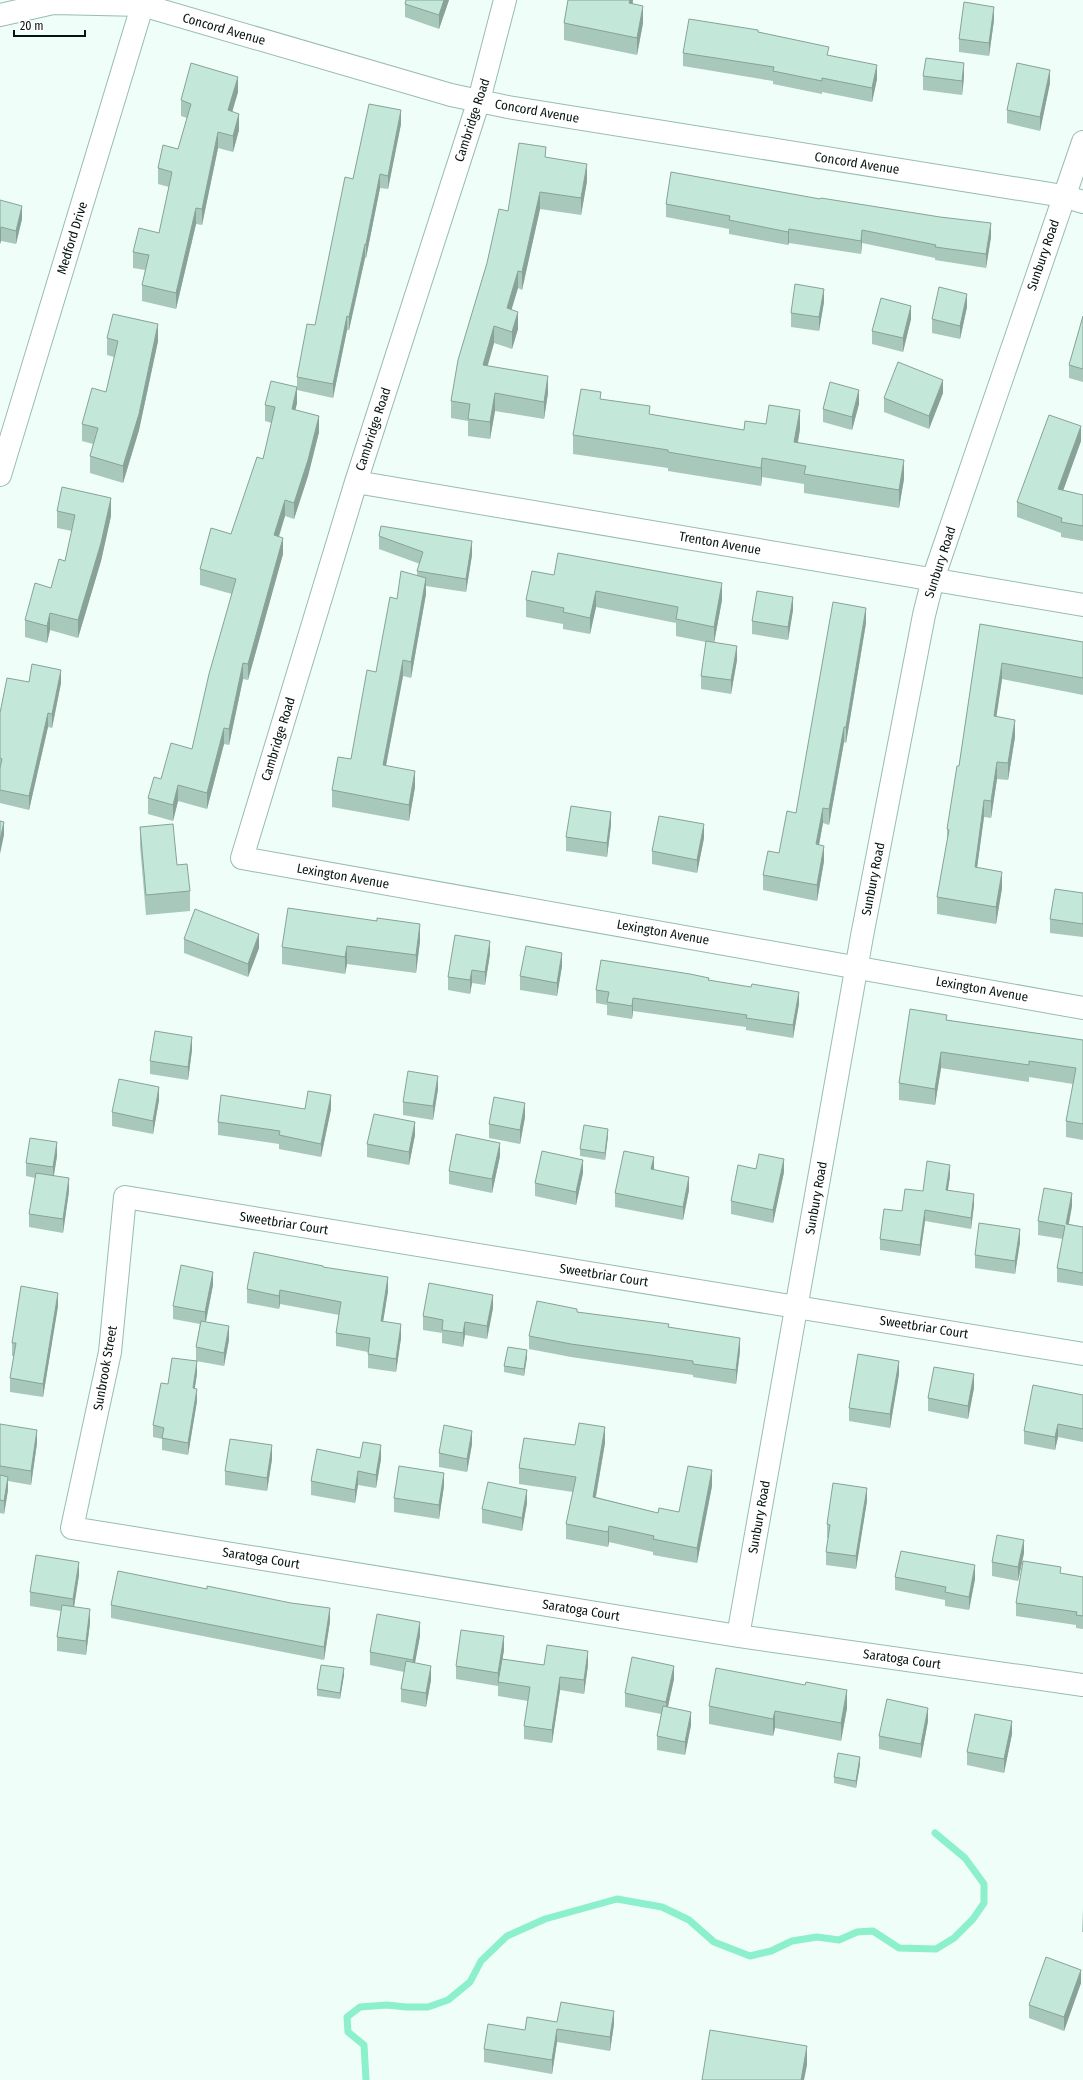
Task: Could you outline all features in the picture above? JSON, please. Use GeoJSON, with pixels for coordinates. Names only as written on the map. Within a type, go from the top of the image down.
{"type":"FeatureCollection","features":[{"type":"Feature","properties":{"kind":"street","name":"Cambridge Road"},"geometry":{"type":"LineString","coordinates":[[242,858],[356,482],[478,100],[505,0]]}},
{"type":"Feature","properties":{"kind":"street","name":"Concord Avenue"},"geometry":{"type":"LineString","coordinates":[[0,15],[53,3],[143,2],[451,95],[524,109],[1073,199]]}},
{"type":"Feature","properties":{"kind":"street","name":"Medford Drive"},"geometry":{"type":"LineString","coordinates":[[0,475],[143,2]]}},
{"type":"Feature","properties":{"kind":"street","name":"Sunbury Road"},"geometry":{"type":"LineString","coordinates":[[738,1636],[856,967],[924,614],[933,579],[1073,199],[1083,142]]}},
{"type":"Feature","properties":{"kind":"street","name":"Trenton Avenue"},"geometry":{"type":"LineString","coordinates":[[356,482],[1083,605]]}},
{"type":"Feature","properties":{"kind":"street","name":"Lexington Avenue"},"geometry":{"type":"LineString","coordinates":[[242,858],[1083,1008]]}},
{"type":"Feature","properties":{"kind":"street","name":"Sweetbriar Court"},"geometry":{"type":"LineString","coordinates":[[125,1197],[1083,1354]]}},
{"type":"Feature","properties":{"kind":"street","name":"Sunbrook Street"},"geometry":{"type":"LineString","coordinates":[[80,1529],[72,1528],[110,1352],[125,1197]]}},
{"type":"Feature","properties":{"kind":"street","name":"Saratoga Court"},"geometry":{"type":"LineString","coordinates":[[80,1529],[738,1636],[1083,1685]]}},
{"type":"Feature","properties":{"kind":"building"},"geometry":{"type":"Polygon","coordinates":[[[406,0],[444,0],[439,15],[405,4],[406,0]]]}},
{"type":"Feature","properties":{"kind":"building"},"geometry":{"type":"Polygon","coordinates":[[[568,0],[630,0],[629,3],[643,6],[637,38],[564,23],[568,0]]]}},
{"type":"Feature","properties":{"kind":"building"},"geometry":{"type":"Polygon","coordinates":[[[964,2],[994,7],[989,43],[959,39],[964,2]]]}},
{"type":"Feature","properties":{"kind":"building"},"geometry":{"type":"Polygon","coordinates":[[[689,19],[758,30],[758,32],[829,47],[827,55],[877,65],[872,88],[822,78],[822,81],[773,71],[774,67],[683,53],[689,19]]]}},
{"type":"Feature","properties":{"kind":"building"},"geometry":{"type":"Polygon","coordinates":[[[926,58],[964,63],[962,81],[923,76],[926,58]]]}},
{"type":"Feature","properties":{"kind":"building"},"geometry":{"type":"Polygon","coordinates":[[[191,63],[238,77],[228,110],[239,114],[233,136],[218,132],[202,209],[196,208],[176,293],[142,285],[149,255],[133,252],[139,228],[159,233],[172,172],[158,168],[163,145],[178,149],[191,104],[181,100],[191,63]]]}},
{"type":"Feature","properties":{"kind":"building"},"geometry":{"type":"Polygon","coordinates":[[[1017,63],[1050,70],[1040,117],[1007,110],[1017,63]]]}},
{"type":"Feature","properties":{"kind":"building"},"geometry":{"type":"Polygon","coordinates":[[[369,104],[401,110],[388,176],[380,174],[366,244],[349,317],[347,316],[333,384],[297,377],[307,324],[315,325],[345,177],[353,179],[369,104]]]}},
{"type":"Feature","properties":{"kind":"building"},"geometry":{"type":"Polygon","coordinates":[[[519,143],[546,147],[545,157],[587,164],[581,198],[540,192],[522,272],[518,271],[507,308],[518,312],[512,332],[494,326],[483,365],[548,376],[544,402],[495,393],[490,422],[468,419],[470,404],[451,401],[458,360],[487,263],[499,209],[508,211],[519,143]]]}},
{"type":"Feature","properties":{"kind":"building"},"geometry":{"type":"Polygon","coordinates":[[[671,172],[820,199],[991,223],[986,254],[935,247],[936,245],[862,230],[861,241],[789,229],[788,232],[729,220],[730,216],[666,204],[671,172]]]}},
{"type":"Feature","properties":{"kind":"building"},"geometry":{"type":"Polygon","coordinates":[[[0,200],[22,206],[16,231],[1,227],[0,231],[0,200]]]}},
{"type":"Feature","properties":{"kind":"building"},"geometry":{"type":"Polygon","coordinates":[[[795,284],[824,289],[819,317],[791,313],[795,284]]]}},
{"type":"Feature","properties":{"kind":"building"},"geometry":{"type":"Polygon","coordinates":[[[939,287],[967,294],[960,326],[932,319],[939,287]]]}},
{"type":"Feature","properties":{"kind":"building"},"geometry":{"type":"Polygon","coordinates":[[[881,298],[911,306],[903,338],[872,331],[881,298]]]}},
{"type":"Feature","properties":{"kind":"building"},"geometry":{"type":"Polygon","coordinates":[[[113,314],[158,324],[139,414],[123,466],[90,456],[98,428],[82,424],[92,388],[106,392],[118,341],[107,338],[113,314]]]}},
{"type":"Feature","properties":{"kind":"building"},"geometry":{"type":"Polygon","coordinates":[[[1083,316],[1083,369],[1069,365],[1083,316]]]}},
{"type":"Feature","properties":{"kind":"building"},"geometry":{"type":"Polygon","coordinates":[[[898,362],[943,380],[929,416],[884,398],[898,362]]]}},
{"type":"Feature","properties":{"kind":"building"},"geometry":{"type":"Polygon","coordinates":[[[271,381],[297,387],[292,409],[319,416],[308,460],[294,503],[285,500],[274,535],[283,538],[248,664],[243,663],[229,729],[224,728],[207,793],[178,785],[173,805],[148,798],[154,777],[161,779],[171,743],[192,749],[209,674],[236,579],[200,569],[211,528],[231,534],[257,457],[263,459],[275,407],[265,405],[271,381]]]}},
{"type":"Feature","properties":{"kind":"building"},"geometry":{"type":"Polygon","coordinates":[[[830,382],[859,390],[852,417],[823,409],[830,382]]]}},
{"type":"Feature","properties":{"kind":"building"},"geometry":{"type":"Polygon","coordinates":[[[581,389],[601,392],[600,399],[650,406],[649,414],[744,430],[745,421],[766,424],[769,405],[800,410],[794,442],[904,460],[899,490],[804,474],[806,466],[762,458],[761,468],[668,452],[668,450],[573,435],[581,389]]]}},
{"type":"Feature","properties":{"kind":"building"},"geometry":{"type":"Polygon","coordinates":[[[1049,415],[1081,426],[1058,489],[1083,495],[1083,526],[1061,522],[1062,518],[1017,502],[1049,415]]]}},
{"type":"Feature","properties":{"kind":"building"},"geometry":{"type":"Polygon","coordinates":[[[62,487],[111,498],[101,543],[78,620],[50,613],[47,626],[25,620],[35,583],[51,588],[59,559],[65,561],[75,515],[57,511],[62,487]]]}},
{"type":"Feature","properties":{"kind":"building"},"geometry":{"type":"Polygon","coordinates":[[[381,526],[472,541],[466,579],[417,571],[423,552],[379,536],[381,526]]]}},
{"type":"Feature","properties":{"kind":"building"},"geometry":{"type":"Polygon","coordinates":[[[558,553],[722,583],[714,627],[676,619],[678,607],[596,591],[590,618],[563,612],[564,608],[526,600],[532,571],[554,575],[558,553]]]}},
{"type":"Feature","properties":{"kind":"building"},"geometry":{"type":"Polygon","coordinates":[[[401,571],[426,578],[411,662],[403,660],[383,765],[415,771],[409,805],[332,790],[338,757],[351,759],[367,670],[376,672],[390,597],[397,599],[401,571]]]}},
{"type":"Feature","properties":{"kind":"building"},"geometry":{"type":"Polygon","coordinates":[[[757,591],[793,597],[788,627],[752,621],[757,591]]]}},
{"type":"Feature","properties":{"kind":"building"},"geometry":{"type":"Polygon","coordinates":[[[833,602],[866,608],[846,727],[844,727],[829,809],[823,808],[816,844],[824,846],[817,885],[763,875],[768,851],[779,853],[787,811],[796,813],[833,602]]]}},
{"type":"Feature","properties":{"kind":"building"},"geometry":{"type":"Polygon","coordinates":[[[980,624],[1083,642],[1083,678],[1002,663],[994,716],[1015,720],[1008,763],[997,762],[991,801],[984,800],[975,867],[1002,872],[996,907],[937,897],[949,830],[947,829],[957,766],[959,766],[980,624]]]}},
{"type":"Feature","properties":{"kind":"building"},"geometry":{"type":"Polygon","coordinates":[[[706,641],[737,646],[731,680],[701,676],[706,641]]]}},
{"type":"Feature","properties":{"kind":"building"},"geometry":{"type":"Polygon","coordinates":[[[32,664],[61,670],[52,714],[48,713],[29,796],[0,790],[0,768],[2,759],[0,758],[0,713],[7,678],[29,682],[32,664]]]}},
{"type":"Feature","properties":{"kind":"building"},"geometry":{"type":"Polygon","coordinates":[[[571,806],[611,812],[607,843],[566,837],[571,806]]]}},
{"type":"Feature","properties":{"kind":"building"},"geometry":{"type":"Polygon","coordinates":[[[659,816],[704,824],[697,860],[652,851],[659,816]]]}},
{"type":"Feature","properties":{"kind":"building"},"geometry":{"type":"Polygon","coordinates":[[[0,821],[4,822],[0,840],[0,821]]]}},
{"type":"Feature","properties":{"kind":"building"},"geometry":{"type":"Polygon","coordinates":[[[173,824],[177,865],[187,864],[190,891],[146,895],[140,827],[173,824]]]}},
{"type":"Feature","properties":{"kind":"building"},"geometry":{"type":"Polygon","coordinates":[[[1055,889],[1083,893],[1083,924],[1050,919],[1055,889]]]}},
{"type":"Feature","properties":{"kind":"building"},"geometry":{"type":"Polygon","coordinates":[[[288,908],[377,921],[377,918],[420,924],[416,955],[347,946],[345,957],[282,947],[288,908]]]}},
{"type":"Feature","properties":{"kind":"building"},"geometry":{"type":"Polygon","coordinates":[[[195,909],[259,934],[248,964],[184,939],[195,909]]]}},
{"type":"Feature","properties":{"kind":"building"},"geometry":{"type":"Polygon","coordinates":[[[455,935],[490,941],[485,972],[472,970],[470,980],[448,977],[455,935]]]}},
{"type":"Feature","properties":{"kind":"building"},"geometry":{"type":"Polygon","coordinates":[[[526,946],[562,953],[557,983],[520,976],[526,946]]]}},
{"type":"Feature","properties":{"kind":"building"},"geometry":{"type":"Polygon","coordinates":[[[601,960],[690,974],[709,978],[708,980],[751,987],[752,984],[799,992],[793,1025],[746,1018],[747,1015],[633,998],[632,1006],[607,1002],[609,992],[596,990],[601,960]]]}},
{"type":"Feature","properties":{"kind":"building"},"geometry":{"type":"Polygon","coordinates":[[[910,1009],[947,1015],[946,1020],[1083,1040],[1083,1124],[1066,1121],[1076,1068],[1029,1061],[1029,1065],[941,1052],[935,1089],[899,1083],[910,1009]]]}},
{"type":"Feature","properties":{"kind":"building"},"geometry":{"type":"Polygon","coordinates":[[[155,1031],[192,1037],[188,1067],[150,1061],[155,1031]]]}},
{"type":"Feature","properties":{"kind":"building"},"geometry":{"type":"Polygon","coordinates":[[[408,1071],[438,1076],[433,1106],[403,1102],[408,1071]]]}},
{"type":"Feature","properties":{"kind":"building"},"geometry":{"type":"Polygon","coordinates":[[[119,1079],[159,1087],[153,1121],[112,1112],[119,1079]]]}},
{"type":"Feature","properties":{"kind":"building"},"geometry":{"type":"Polygon","coordinates":[[[308,1091],[331,1095],[321,1144],[279,1135],[280,1131],[218,1122],[221,1095],[305,1109],[308,1091]]]}},
{"type":"Feature","properties":{"kind":"building"},"geometry":{"type":"Polygon","coordinates":[[[494,1097],[525,1103],[520,1130],[489,1124],[494,1097]]]}},
{"type":"Feature","properties":{"kind":"building"},"geometry":{"type":"Polygon","coordinates":[[[374,1114],[415,1122],[409,1152],[367,1144],[374,1114]]]}},
{"type":"Feature","properties":{"kind":"building"},"geometry":{"type":"Polygon","coordinates":[[[584,1125],[608,1129],[605,1153],[580,1149],[584,1125]]]}},
{"type":"Feature","properties":{"kind":"building"},"geometry":{"type":"Polygon","coordinates":[[[456,1134],[500,1143],[492,1179],[449,1171],[456,1134]]]}},
{"type":"Feature","properties":{"kind":"building"},"geometry":{"type":"Polygon","coordinates":[[[30,1138],[57,1142],[53,1167],[26,1163],[30,1138]]]}},
{"type":"Feature","properties":{"kind":"building"},"geometry":{"type":"Polygon","coordinates":[[[542,1151],[583,1160],[576,1192],[535,1183],[542,1151]]]}},
{"type":"Feature","properties":{"kind":"building"},"geometry":{"type":"Polygon","coordinates":[[[624,1151],[654,1157],[651,1169],[689,1177],[683,1207],[615,1193],[624,1151]]]}},
{"type":"Feature","properties":{"kind":"building"},"geometry":{"type":"Polygon","coordinates":[[[759,1154],[784,1159],[773,1210],[731,1201],[738,1165],[756,1169],[759,1154]]]}},
{"type":"Feature","properties":{"kind":"building"},"geometry":{"type":"Polygon","coordinates":[[[927,1161],[950,1165],[946,1190],[974,1194],[971,1218],[925,1210],[920,1245],[880,1239],[884,1209],[902,1211],[905,1189],[923,1191],[927,1161]]]}},
{"type":"Feature","properties":{"kind":"building"},"geometry":{"type":"Polygon","coordinates":[[[36,1173],[69,1178],[63,1219],[29,1214],[36,1173]]]}},
{"type":"Feature","properties":{"kind":"building"},"geometry":{"type":"Polygon","coordinates":[[[1044,1188],[1072,1193],[1066,1224],[1083,1227],[1083,1273],[1057,1268],[1065,1226],[1038,1221],[1044,1188]]]}},
{"type":"Feature","properties":{"kind":"building"},"geometry":{"type":"Polygon","coordinates":[[[979,1223],[1020,1229],[1015,1261],[975,1255],[979,1223]]]}},
{"type":"Feature","properties":{"kind":"building"},"geometry":{"type":"Polygon","coordinates":[[[254,1252],[323,1267],[388,1277],[381,1321],[401,1324],[396,1359],[368,1354],[370,1338],[336,1333],[341,1302],[280,1290],[279,1296],[247,1289],[254,1252]]]}},
{"type":"Feature","properties":{"kind":"building"},"geometry":{"type":"Polygon","coordinates":[[[181,1265],[213,1272],[205,1312],[173,1306],[181,1265]]]}},
{"type":"Feature","properties":{"kind":"building"},"geometry":{"type":"Polygon","coordinates":[[[429,1283],[493,1295],[487,1326],[465,1322],[463,1333],[442,1330],[443,1320],[423,1316],[429,1283]]]}},
{"type":"Feature","properties":{"kind":"building"},"geometry":{"type":"Polygon","coordinates":[[[21,1286],[58,1293],[43,1384],[10,1378],[16,1343],[12,1343],[21,1286]]]}},
{"type":"Feature","properties":{"kind":"building"},"geometry":{"type":"Polygon","coordinates":[[[537,1301],[577,1309],[577,1312],[669,1324],[668,1327],[740,1338],[736,1370],[693,1364],[693,1361],[571,1344],[529,1336],[537,1301]]]}},
{"type":"Feature","properties":{"kind":"building"},"geometry":{"type":"Polygon","coordinates":[[[201,1321],[229,1326],[224,1353],[196,1347],[201,1321]]]}},
{"type":"Feature","properties":{"kind":"building"},"geometry":{"type":"Polygon","coordinates":[[[508,1347],[527,1350],[524,1369],[504,1366],[508,1347]]]}},
{"type":"Feature","properties":{"kind":"building"},"geometry":{"type":"Polygon","coordinates":[[[858,1354],[899,1361],[890,1414],[849,1408],[858,1354]]]}},
{"type":"Feature","properties":{"kind":"building"},"geometry":{"type":"Polygon","coordinates":[[[172,1358],[197,1361],[193,1388],[197,1389],[188,1443],[162,1438],[164,1428],[153,1425],[161,1383],[168,1384],[172,1358]]]}},
{"type":"Feature","properties":{"kind":"building"},"geometry":{"type":"Polygon","coordinates":[[[934,1367],[974,1374],[968,1406],[928,1398],[934,1367]]]}},
{"type":"Feature","properties":{"kind":"building"},"geometry":{"type":"Polygon","coordinates":[[[1033,1385],[1083,1395],[1083,1429],[1058,1424],[1055,1437],[1024,1431],[1033,1385]]]}},
{"type":"Feature","properties":{"kind":"building"},"geometry":{"type":"Polygon","coordinates":[[[579,1423],[605,1427],[593,1497],[658,1513],[659,1508],[679,1512],[688,1466],[712,1470],[697,1548],[653,1539],[654,1536],[609,1526],[608,1532],[566,1524],[576,1477],[519,1468],[524,1438],[575,1445],[579,1423]]]}},
{"type":"Feature","properties":{"kind":"building"},"geometry":{"type":"Polygon","coordinates":[[[0,1424],[37,1430],[31,1471],[0,1466],[0,1424]]]}},
{"type":"Feature","properties":{"kind":"building"},"geometry":{"type":"Polygon","coordinates":[[[444,1425],[472,1431],[467,1459],[439,1453],[444,1425]]]}},
{"type":"Feature","properties":{"kind":"building"},"geometry":{"type":"Polygon","coordinates":[[[230,1439],[272,1445],[267,1478],[225,1471],[230,1439]]]}},
{"type":"Feature","properties":{"kind":"building"},"geometry":{"type":"Polygon","coordinates":[[[363,1442],[381,1445],[376,1475],[358,1471],[355,1490],[311,1481],[317,1449],[360,1458],[363,1442]]]}},
{"type":"Feature","properties":{"kind":"building"},"geometry":{"type":"Polygon","coordinates":[[[399,1466],[444,1473],[439,1505],[394,1498],[399,1466]]]}},
{"type":"Feature","properties":{"kind":"building"},"geometry":{"type":"Polygon","coordinates":[[[0,1475],[8,1477],[4,1501],[0,1500],[0,1475]]]}},
{"type":"Feature","properties":{"kind":"building"},"geometry":{"type":"Polygon","coordinates":[[[488,1482],[527,1490],[522,1518],[482,1509],[488,1482]]]}},
{"type":"Feature","properties":{"kind":"building"},"geometry":{"type":"Polygon","coordinates":[[[833,1483],[867,1488],[856,1556],[826,1552],[830,1525],[827,1524],[833,1483]]]}},
{"type":"Feature","properties":{"kind":"building"},"geometry":{"type":"Polygon","coordinates":[[[997,1535],[1024,1540],[1018,1567],[992,1562],[997,1535]]]}},
{"type":"Feature","properties":{"kind":"building"},"geometry":{"type":"Polygon","coordinates":[[[901,1551],[975,1565],[969,1597],[945,1592],[946,1587],[895,1577],[901,1551]]]}},
{"type":"Feature","properties":{"kind":"building"},"geometry":{"type":"Polygon","coordinates":[[[36,1555],[79,1562],[73,1599],[30,1592],[36,1555]]]}},
{"type":"Feature","properties":{"kind":"building"},"geometry":{"type":"Polygon","coordinates":[[[1023,1561],[1061,1567],[1060,1573],[1083,1577],[1083,1616],[1076,1615],[1077,1612],[1016,1603],[1023,1561]]]}},
{"type":"Feature","properties":{"kind":"building"},"geometry":{"type":"Polygon","coordinates":[[[118,1571],[207,1589],[207,1586],[291,1603],[330,1608],[324,1647],[111,1605],[118,1571]]]}},
{"type":"Feature","properties":{"kind":"building"},"geometry":{"type":"Polygon","coordinates":[[[62,1605],[90,1609],[86,1641],[57,1637],[62,1605]]]}},
{"type":"Feature","properties":{"kind":"building"},"geometry":{"type":"Polygon","coordinates":[[[377,1614],[420,1622],[413,1660],[370,1652],[377,1614]]]}},
{"type":"Feature","properties":{"kind":"building"},"geometry":{"type":"Polygon","coordinates":[[[461,1630],[504,1636],[498,1673],[456,1666],[461,1630]]]}},
{"type":"Feature","properties":{"kind":"building"},"geometry":{"type":"Polygon","coordinates":[[[547,1645],[588,1651],[584,1680],[560,1677],[552,1730],[524,1726],[530,1687],[498,1682],[502,1659],[544,1665],[547,1645]]]}},
{"type":"Feature","properties":{"kind":"building"},"geometry":{"type":"Polygon","coordinates":[[[632,1657],[674,1666],[666,1702],[625,1693],[632,1657]]]}},
{"type":"Feature","properties":{"kind":"building"},"geometry":{"type":"Polygon","coordinates":[[[406,1661],[431,1666],[426,1693],[401,1689],[406,1661]]]}},
{"type":"Feature","properties":{"kind":"building"},"geometry":{"type":"Polygon","coordinates":[[[321,1665],[344,1668],[340,1693],[317,1689],[321,1665]]]}},
{"type":"Feature","properties":{"kind":"building"},"geometry":{"type":"Polygon","coordinates":[[[716,1668],[805,1685],[806,1682],[847,1690],[841,1723],[775,1711],[773,1719],[709,1706],[716,1668]]]}},
{"type":"Feature","properties":{"kind":"building"},"geometry":{"type":"Polygon","coordinates":[[[887,1699],[928,1708],[921,1744],[879,1736],[887,1699]]]}},
{"type":"Feature","properties":{"kind":"building"},"geometry":{"type":"Polygon","coordinates":[[[663,1706],[691,1712],[685,1742],[657,1736],[663,1706]]]}},
{"type":"Feature","properties":{"kind":"building"},"geometry":{"type":"Polygon","coordinates":[[[975,1714],[1012,1721],[1004,1759],[967,1752],[975,1714]]]}},
{"type":"Feature","properties":{"kind":"building"},"geometry":{"type":"Polygon","coordinates":[[[838,1753],[860,1757],[856,1781],[834,1777],[838,1753]]]}},
{"type":"Feature","properties":{"kind":"building"},"geometry":{"type":"Polygon","coordinates":[[[1046,1957],[1081,1970],[1064,2017],[1029,2005],[1046,1957]]]}},
{"type":"Feature","properties":{"kind":"building"},"geometry":{"type":"Polygon","coordinates":[[[561,2002],[614,2011],[610,2037],[557,2029],[552,2060],[484,2049],[488,2024],[525,2030],[527,2017],[557,2022],[561,2002]]]}},
{"type":"Feature","properties":{"kind":"building"},"geometry":{"type":"Polygon","coordinates":[[[710,2030],[807,2046],[801,2080],[702,2080],[710,2030]]]}},
{"type":"Feature","properties":{"kind":"waterway"},"geometry":{"type":"LineString","coordinates":[[366,2080],[364,2045],[348,2032],[347,2017],[360,2007],[387,2005],[428,2007],[448,2000],[470,1982],[481,1961],[507,1936],[545,1919],[617,1899],[662,1907],[689,1920],[714,1942],[750,1956],[771,1951],[792,1941],[817,1937],[839,1940],[857,1932],[873,1931],[899,1948],[936,1949],[954,1938],[973,1919],[984,1903],[984,1884],[965,1858],[935,1833]]}}]}
